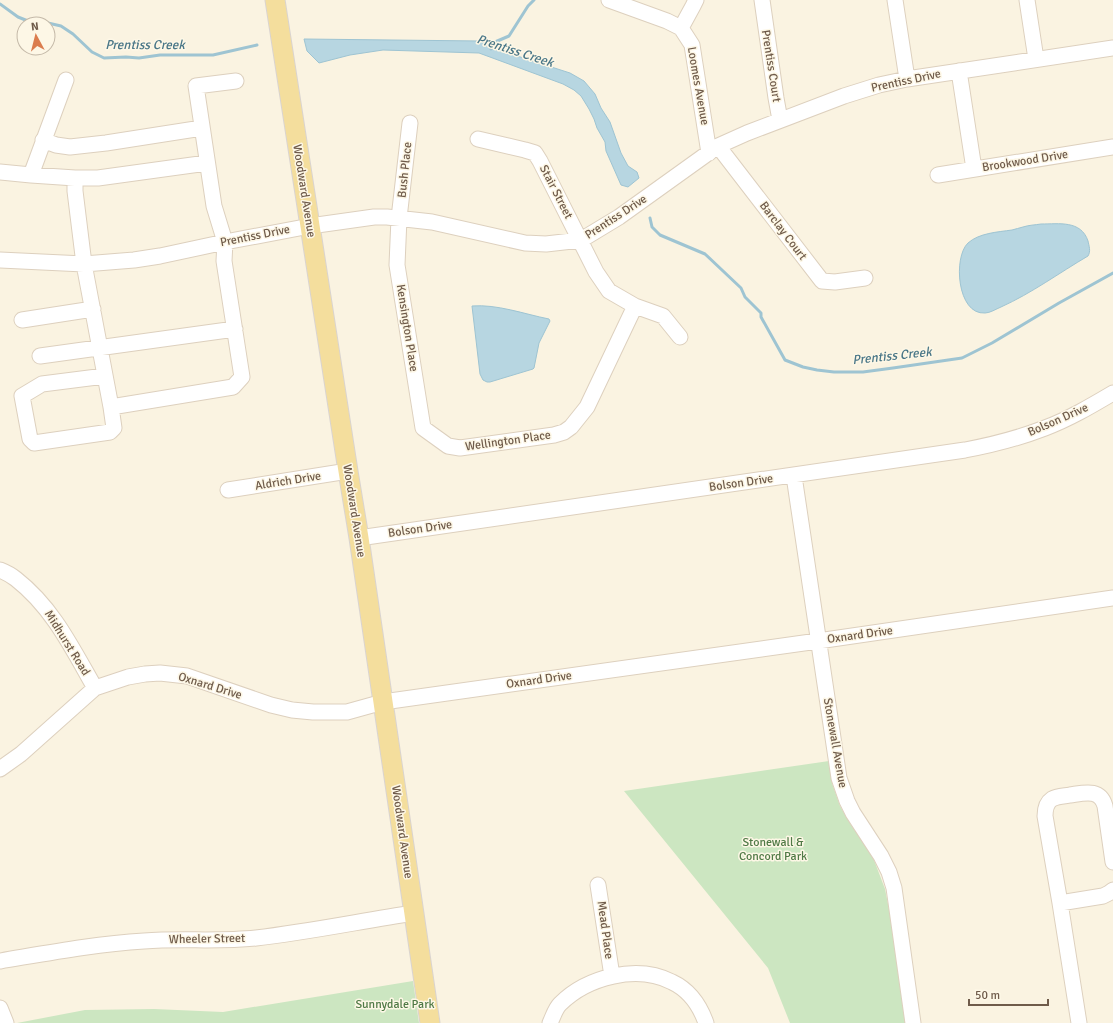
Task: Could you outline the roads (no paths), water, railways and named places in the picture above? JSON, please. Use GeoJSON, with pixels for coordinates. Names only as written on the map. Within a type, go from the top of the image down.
{"type":"FeatureCollection","features":[{"type":"Feature","properties":{"kind":"main road","name":"Woodward Avenue"},"geometry":{"type":"LineString","coordinates":[[274,0],[359,538],[430,1023]]}},
{"type":"Feature","properties":{"kind":"street"},"geometry":{"type":"LineString","coordinates":[[609,0],[667,21],[681,28],[696,0]]}},
{"type":"Feature","properties":{"kind":"street"},"geometry":{"type":"LineString","coordinates":[[895,0],[907,79]]}},
{"type":"Feature","properties":{"kind":"street"},"geometry":{"type":"LineString","coordinates":[[1027,0],[1036,59]]}},
{"type":"Feature","properties":{"kind":"street","name":"Prentiss Court"},"geometry":{"type":"LineString","coordinates":[[762,6],[780,120]]}},
{"type":"Feature","properties":{"kind":"street","name":"Loomes Avenue"},"geometry":{"type":"LineString","coordinates":[[681,28],[692,45],[714,149]]}},
{"type":"Feature","properties":{"kind":"street","name":"Prentiss Drive"},"geometry":{"type":"LineString","coordinates":[[0,260],[84,264],[116,262],[160,256],[310,226],[374,217],[432,222],[525,243],[546,244],[581,240],[619,217],[714,149],[747,133],[844,96],[879,85],[907,79],[1113,48]]}},
{"type":"Feature","properties":{"kind":"street"},"geometry":{"type":"LineString","coordinates":[[959,71],[974,169]]}},
{"type":"Feature","properties":{"kind":"street"},"geometry":{"type":"LineString","coordinates":[[31,175],[66,80]]}},
{"type":"Feature","properties":{"kind":"street"},"geometry":{"type":"LineString","coordinates":[[111,407],[233,387],[242,377],[224,261],[225,242],[214,206],[196,86],[236,81]]}},
{"type":"Feature","properties":{"kind":"street","name":"Bush Place"},"geometry":{"type":"LineString","coordinates":[[399,218],[410,123]]}},
{"type":"Feature","properties":{"kind":"street"},"geometry":{"type":"LineString","coordinates":[[43,140],[56,145],[70,147],[202,128]]}},
{"type":"Feature","properties":{"kind":"street","name":"Stair Street"},"geometry":{"type":"LineString","coordinates":[[478,139],[535,153],[581,240],[596,272],[609,291],[635,306],[663,316],[680,337]]}},
{"type":"Feature","properties":{"kind":"street","name":"Brookwood Drive"},"geometry":{"type":"LineString","coordinates":[[938,175],[1113,147]]}},
{"type":"Feature","properties":{"kind":"street","name":"Barclay Court"},"geometry":{"type":"LineString","coordinates":[[714,149],[822,281],[835,282],[865,278]]}},
{"type":"Feature","properties":{"kind":"street"},"geometry":{"type":"LineString","coordinates":[[0,172],[75,178],[98,178],[207,163]]}},
{"type":"Feature","properties":{"kind":"street"},"geometry":{"type":"LineString","coordinates":[[75,178],[75,191],[84,264],[111,407],[114,428],[110,432],[34,443],[30,439],[22,396],[42,384],[105,376]]}},
{"type":"Feature","properties":{"kind":"street","name":"Kensington Place"},"geometry":{"type":"LineString","coordinates":[[399,218],[397,265],[423,428],[431,434]]}},
{"type":"Feature","properties":{"kind":"street","name":"Wellington Place"},"geometry":{"type":"LineString","coordinates":[[431,434],[448,446],[460,448],[554,435],[564,432],[571,427],[587,407],[635,306]]}},
{"type":"Feature","properties":{"kind":"street"},"geometry":{"type":"LineString","coordinates":[[22,320],[93,309]]}},
{"type":"Feature","properties":{"kind":"street"},"geometry":{"type":"LineString","coordinates":[[40,356],[235,329]]}},
{"type":"Feature","properties":{"kind":"street","name":"Bolson Drive"},"geometry":{"type":"LineString","coordinates":[[359,538],[965,450],[1013,439],[1045,428],[1071,416],[1113,393]]}},
{"type":"Feature","properties":{"kind":"street","name":"Aldrich Drive"},"geometry":{"type":"LineString","coordinates":[[228,490],[348,471]]}},
{"type":"Feature","properties":{"kind":"street","name":"Stonewall Avenue"},"geometry":{"type":"LineString","coordinates":[[794,476],[836,767],[842,788],[853,813],[881,856],[894,888],[913,1023]]}},
{"type":"Feature","properties":{"kind":"street","name":"Midhurst Road"},"geometry":{"type":"LineString","coordinates":[[0,570],[15,578],[42,603],[56,621],[95,688]]}},
{"type":"Feature","properties":{"kind":"street","name":"Oxnard Drive"},"geometry":{"type":"LineString","coordinates":[[0,769],[21,754],[95,688],[128,677],[145,674],[160,673],[181,675],[198,679],[253,700],[292,710],[347,712],[383,702],[1113,598]]}},
{"type":"Feature","properties":{"kind":"street"},"geometry":{"type":"LineString","coordinates":[[1079,1023],[1045,816],[1046,806],[1052,799],[1056,797],[1088,793],[1097,794],[1104,801],[1113,862]]}},
{"type":"Feature","properties":{"kind":"street","name":"Mead Place"},"geometry":{"type":"LineString","coordinates":[[598,885],[612,976]]}},
{"type":"Feature","properties":{"kind":"street"},"geometry":{"type":"LineString","coordinates":[[1060,903],[1103,896],[1113,890]]}},
{"type":"Feature","properties":{"kind":"street","name":"Wheeler Street"},"geometry":{"type":"LineString","coordinates":[[0,961],[111,943],[254,938],[414,913]]}},
{"type":"Feature","properties":{"kind":"street"},"geometry":{"type":"LineString","coordinates":[[550,1023],[558,1005],[575,991],[587,984],[612,976],[637,974],[654,975],[673,982],[684,989],[695,1000],[703,1013],[706,1023]]}},
{"type":"Feature","properties":{"kind":"street"},"geometry":{"type":"LineString","coordinates":[[0,1008],[6,1023]]}},
{"type":"Feature","properties":{"kind":"water"},"geometry":{"type":"Polygon","coordinates":[[[304,39],[480,41],[505,52],[570,73],[584,81],[595,94],[601,108],[610,122],[621,153],[628,166],[637,172],[639,178],[628,187],[621,185],[606,151],[605,142],[589,109],[581,96],[563,84],[479,53],[383,50],[350,55],[319,63],[307,51],[304,39]]]}},
{"type":"Feature","properties":{"kind":"water"},"geometry":{"type":"Polygon","coordinates":[[[1041,224],[1062,224],[1075,226],[1080,229],[1085,234],[1088,241],[1090,250],[1088,256],[1035,289],[989,312],[985,313],[976,311],[968,305],[960,284],[959,272],[963,250],[968,243],[978,237],[989,234],[1041,224]]]}},
{"type":"Feature","properties":{"kind":"water"},"geometry":{"type":"Polygon","coordinates":[[[472,306],[491,306],[549,319],[550,321],[539,343],[533,369],[490,382],[483,380],[480,374],[472,306]]]}},
{"type":"Feature","properties":{"kind":"waterway"},"geometry":{"type":"LineString","coordinates":[[491,49],[495,42],[509,36],[528,6],[534,0]]}},
{"type":"Feature","properties":{"kind":"waterway","name":"Prentiss Creek"},"geometry":{"type":"LineString","coordinates":[[0,4],[18,17],[33,23],[48,23],[61,26],[73,34],[92,52],[104,58],[139,58],[160,55],[213,55],[257,45]]}},
{"type":"Feature","properties":{"kind":"waterway","name":"Prentiss Creek"},"geometry":{"type":"LineString","coordinates":[[650,218],[652,227],[660,235],[705,254],[741,288],[745,297],[761,313],[761,317],[785,360],[803,367],[817,370],[834,372],[863,372],[962,358],[992,343],[1113,273]]}},
{"type":"Feature","properties":{"kind":"park label","name":"Stonewall & Concord Park"},"geometry":{"type":"Point","coordinates":[773,849]}},
{"type":"Feature","properties":{"kind":"park label","name":"Sunnydale Park"},"geometry":{"type":"Point","coordinates":[395,1004]}}]}
